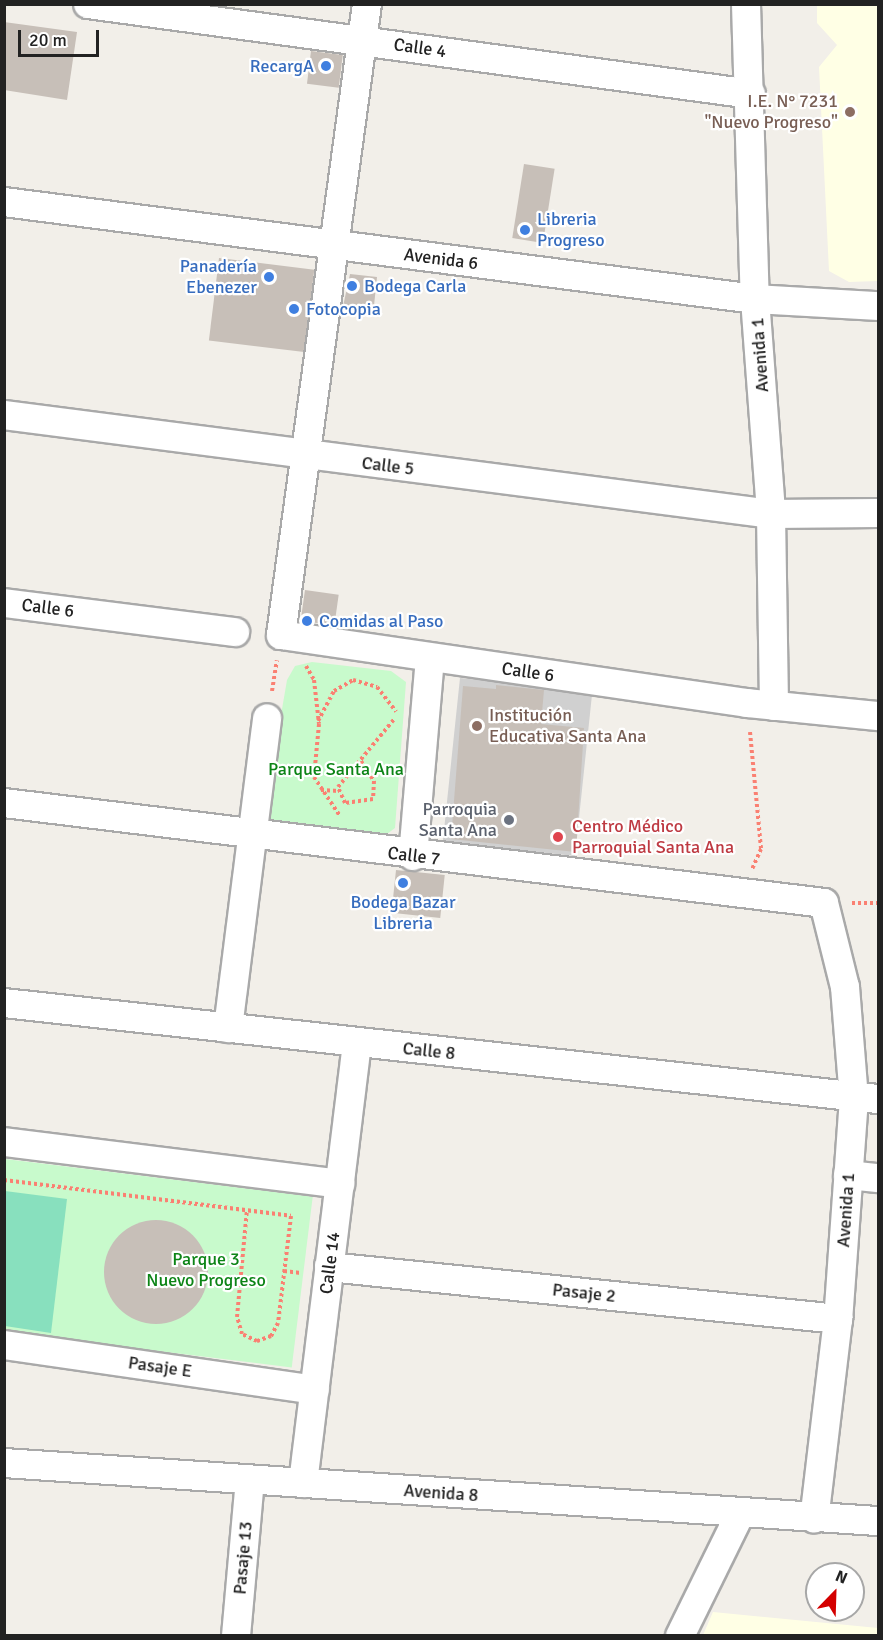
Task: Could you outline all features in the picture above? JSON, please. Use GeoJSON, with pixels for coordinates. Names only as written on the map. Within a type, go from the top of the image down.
{"type":"FeatureCollection","features":[{"type":"Feature","properties":{"kind":"street","name":"Calle 4"},"geometry":{"type":"LineString","coordinates":[[88,4],[751,94]]}},
{"type":"Feature","properties":{"kind":"street"},"geometry":{"type":"LineString","coordinates":[[281,635],[330,246],[367,4]]}},
{"type":"Feature","properties":{"kind":"street","name":"Avenida 1"},"geometry":{"type":"LineString","coordinates":[[746,4],[751,94],[756,299],[771,514],[761,705]]}},
{"type":"Feature","properties":{"kind":"street","name":"Avenida 6"},"geometry":{"type":"LineString","coordinates":[[4,202],[330,246],[756,299],[879,306]]}},
{"type":"Feature","properties":{"kind":"street","name":"Calle 5"},"geometry":{"type":"LineString","coordinates":[[4,415],[304,456],[771,514],[879,513]]}},
{"type":"Feature","properties":{"kind":"street","name":"Calle 6"},"geometry":{"type":"LineString","coordinates":[[4,603],[235,632]]}},
{"type":"Feature","properties":{"kind":"street","name":"Calle 6"},"geometry":{"type":"LineString","coordinates":[[281,635],[761,705],[879,716]]}},
{"type":"Feature","properties":{"kind":"street"},"geometry":{"type":"LineString","coordinates":[[413,856],[430,658]]}},
{"type":"Feature","properties":{"kind":"street"},"geometry":{"type":"LineString","coordinates":[[228,1028],[267,718]]}},
{"type":"Feature","properties":{"kind":"street","name":"Calle 7"},"geometry":{"type":"LineString","coordinates":[[4,803],[740,897],[824,903]]}},
{"type":"Feature","properties":{"kind":"street","name":"Avenida 1"},"geometry":{"type":"LineString","coordinates":[[813,1519],[838,1319],[848,1175],[866,1099],[844,987],[824,903]]}},
{"type":"Feature","properties":{"kind":"street","name":"Calle 8"},"geometry":{"type":"LineString","coordinates":[[4,1003],[866,1099]]}},
{"type":"Feature","properties":{"kind":"street","name":"Calle 14"},"geometry":{"type":"LineString","coordinates":[[303,1483],[315,1390],[313,1268],[340,1184],[357,1043]]}},
{"type":"Feature","properties":{"kind":"street"},"geometry":{"type":"LineString","coordinates":[[4,1142],[340,1184]]}},
{"type":"Feature","properties":{"kind":"street"},"geometry":{"type":"LineString","coordinates":[[848,1175],[879,1178]]}},
{"type":"Feature","properties":{"kind":"street","name":"Pasaje 2"},"geometry":{"type":"LineString","coordinates":[[313,1268],[838,1319]]}},
{"type":"Feature","properties":{"kind":"street","name":"Pasaje E"},"geometry":{"type":"LineString","coordinates":[[4,1345],[315,1390]]}},
{"type":"Feature","properties":{"kind":"street","name":"Avenida 8"},"geometry":{"type":"LineString","coordinates":[[4,1463],[813,1519],[879,1521]]}},
{"type":"Feature","properties":{"kind":"street","name":"Pasaje 13"},"geometry":{"type":"LineString","coordinates":[[236,1635],[250,1480]]}},
{"type":"Feature","properties":{"kind":"street"},"geometry":{"type":"LineString","coordinates":[[680,1635],[740,1514]]}},
{"type":"Feature","properties":{"kind":"path"},"geometry":{"type":"LineString","coordinates":[[281,635],[314,680],[318,721],[314,777],[321,790],[366,850]]}},
{"type":"Feature","properties":{"kind":"path"},"geometry":{"type":"LineString","coordinates":[[267,718],[281,635]]}},
{"type":"Feature","properties":{"kind":"path"},"geometry":{"type":"LineString","coordinates":[[299,666],[312,664]]}},
{"type":"Feature","properties":{"kind":"path"},"geometry":{"type":"LineString","coordinates":[[318,721],[342,684],[364,681],[387,693],[396,712],[393,725],[339,791]]}},
{"type":"Feature","properties":{"kind":"path"},"geometry":{"type":"LineString","coordinates":[[740,897],[761,849],[761,705]]}},
{"type":"Feature","properties":{"kind":"path"},"geometry":{"type":"LineString","coordinates":[[402,722],[403,710]]}},
{"type":"Feature","properties":{"kind":"path"},"geometry":{"type":"LineString","coordinates":[[339,791],[345,803],[372,799],[374,781],[362,761]]}},
{"type":"Feature","properties":{"kind":"path"},"geometry":{"type":"LineString","coordinates":[[321,790],[339,791]]}},
{"type":"Feature","properties":{"kind":"path"},"geometry":{"type":"LineString","coordinates":[[4,1180],[247,1210],[291,1216],[276,1330],[265,1340],[249,1339],[237,1317],[247,1210]]}},
{"type":"Feature","properties":{"kind":"path"},"geometry":{"type":"LineString","coordinates":[[284,1271],[313,1268]]}},
{"type":"Feature","properties":{"kind":"path"},"geometry":{"type":"LineString","coordinates":[[303,1285],[313,1268]]}},
{"type":"Feature","properties":{"kind":"shaded area","name":"I.E. N° 7231 \"Nuevo Progreso\""},"geometry":{"type":"Polygon","coordinates":[[[817,5],[878,5],[878,281],[849,282],[829,271],[819,67],[837,45],[817,23],[817,5]]]}},
{"type":"Feature","properties":{"kind":"shaded area"},"geometry":{"type":"Polygon","coordinates":[[[460,678],[592,692],[575,856],[443,842],[460,678]]]}},
{"type":"Feature","properties":{"kind":"shaded area"},"geometry":{"type":"Polygon","coordinates":[[[713,1612],[878,1628],[878,1635],[703,1635],[713,1612]]]}},
{"type":"Feature","properties":{"kind":"green space","name":"Parque Santa Ana"},"geometry":{"type":"Polygon","coordinates":[[[312,662],[391,671],[406,682],[395,828],[383,837],[268,822],[264,814],[287,680],[295,666],[312,662]]]}},
{"type":"Feature","properties":{"kind":"green space","name":"Parque 3 Nuevo Progreso"},"geometry":{"type":"Polygon","coordinates":[[[5,1159],[313,1197],[292,1367],[4,1332],[5,1159]]]}},
{"type":"Feature","properties":{"kind":"green space"},"geometry":{"type":"Polygon","coordinates":[[[5,1191],[67,1199],[51,1333],[5,1326],[5,1191]]]}},
{"type":"Feature","properties":{"kind":"building"},"geometry":{"type":"Polygon","coordinates":[[[4,22],[77,32],[67,100],[4,90],[4,22]]]}},
{"type":"Feature","properties":{"kind":"building","name":"RecargA"},"geometry":{"type":"Polygon","coordinates":[[[311,51],[343,55],[339,88],[307,84],[311,51]]]}},
{"type":"Feature","properties":{"kind":"building"},"geometry":{"type":"Polygon","coordinates":[[[524,164],[555,169],[543,243],[512,238],[524,164]]]}},
{"type":"Feature","properties":{"kind":"building"},"geometry":{"type":"Polygon","coordinates":[[[219,258],[314,270],[304,352],[209,340],[219,258]]]}},
{"type":"Feature","properties":{"kind":"building"},"geometry":{"type":"Polygon","coordinates":[[[350,274],[377,277],[373,315],[342,311],[350,274]]]}},
{"type":"Feature","properties":{"kind":"building"},"geometry":{"type":"Polygon","coordinates":[[[305,590],[339,595],[334,625],[301,621],[305,590]]]}},
{"type":"Feature","properties":{"kind":"building"},"geometry":{"type":"Polygon","coordinates":[[[496,685],[544,690],[541,724],[584,728],[576,852],[451,839],[463,686],[496,689],[496,685]]]}},
{"type":"Feature","properties":{"kind":"building"},"geometry":{"type":"Polygon","coordinates":[[[396,870],[445,875],[440,918],[392,913],[396,870]]]}},
{"type":"Feature","properties":{"kind":"building"},"geometry":{"type":"Polygon","coordinates":[[[156,1220],[176,1224],[193,1235],[204,1252],[208,1272],[204,1292],[193,1309],[176,1320],[156,1324],[136,1320],[119,1309],[108,1292],[104,1272],[108,1252],[119,1235],[136,1224],[156,1220]]]}},
{"type":"Feature","properties":{"kind":"place","name":"RecargA"},"geometry":{"type":"Point","coordinates":[326,66]}},
{"type":"Feature","properties":{"kind":"place","name":"I.E. N° 7231 \"Nuevo Progreso\""},"geometry":{"type":"Point","coordinates":[850,112]}},
{"type":"Feature","properties":{"kind":"place","name":"Libreria Progreso"},"geometry":{"type":"Point","coordinates":[525,230]}},
{"type":"Feature","properties":{"kind":"place","name":"Panadería Ebenezer"},"geometry":{"type":"Point","coordinates":[269,277]}},
{"type":"Feature","properties":{"kind":"place","name":"Bodega Carla"},"geometry":{"type":"Point","coordinates":[352,286]}},
{"type":"Feature","properties":{"kind":"place","name":"Fotocopia"},"geometry":{"type":"Point","coordinates":[294,309]}},
{"type":"Feature","properties":{"kind":"place","name":"Comidas al Paso"},"geometry":{"type":"Point","coordinates":[307,621]}},
{"type":"Feature","properties":{"kind":"place","name":"Institución Educativa Santa Ana"},"geometry":{"type":"Point","coordinates":[477,726]}},
{"type":"Feature","properties":{"kind":"place","name":"Parroquia Santa Ana"},"geometry":{"type":"Point","coordinates":[509,820]}},
{"type":"Feature","properties":{"kind":"place","name":"Centro Médico Parroquial Santa Ana"},"geometry":{"type":"Point","coordinates":[558,837]}},
{"type":"Feature","properties":{"kind":"place","name":"Bodega Bazar Libreria"},"geometry":{"type":"Point","coordinates":[403,883]}}]}
